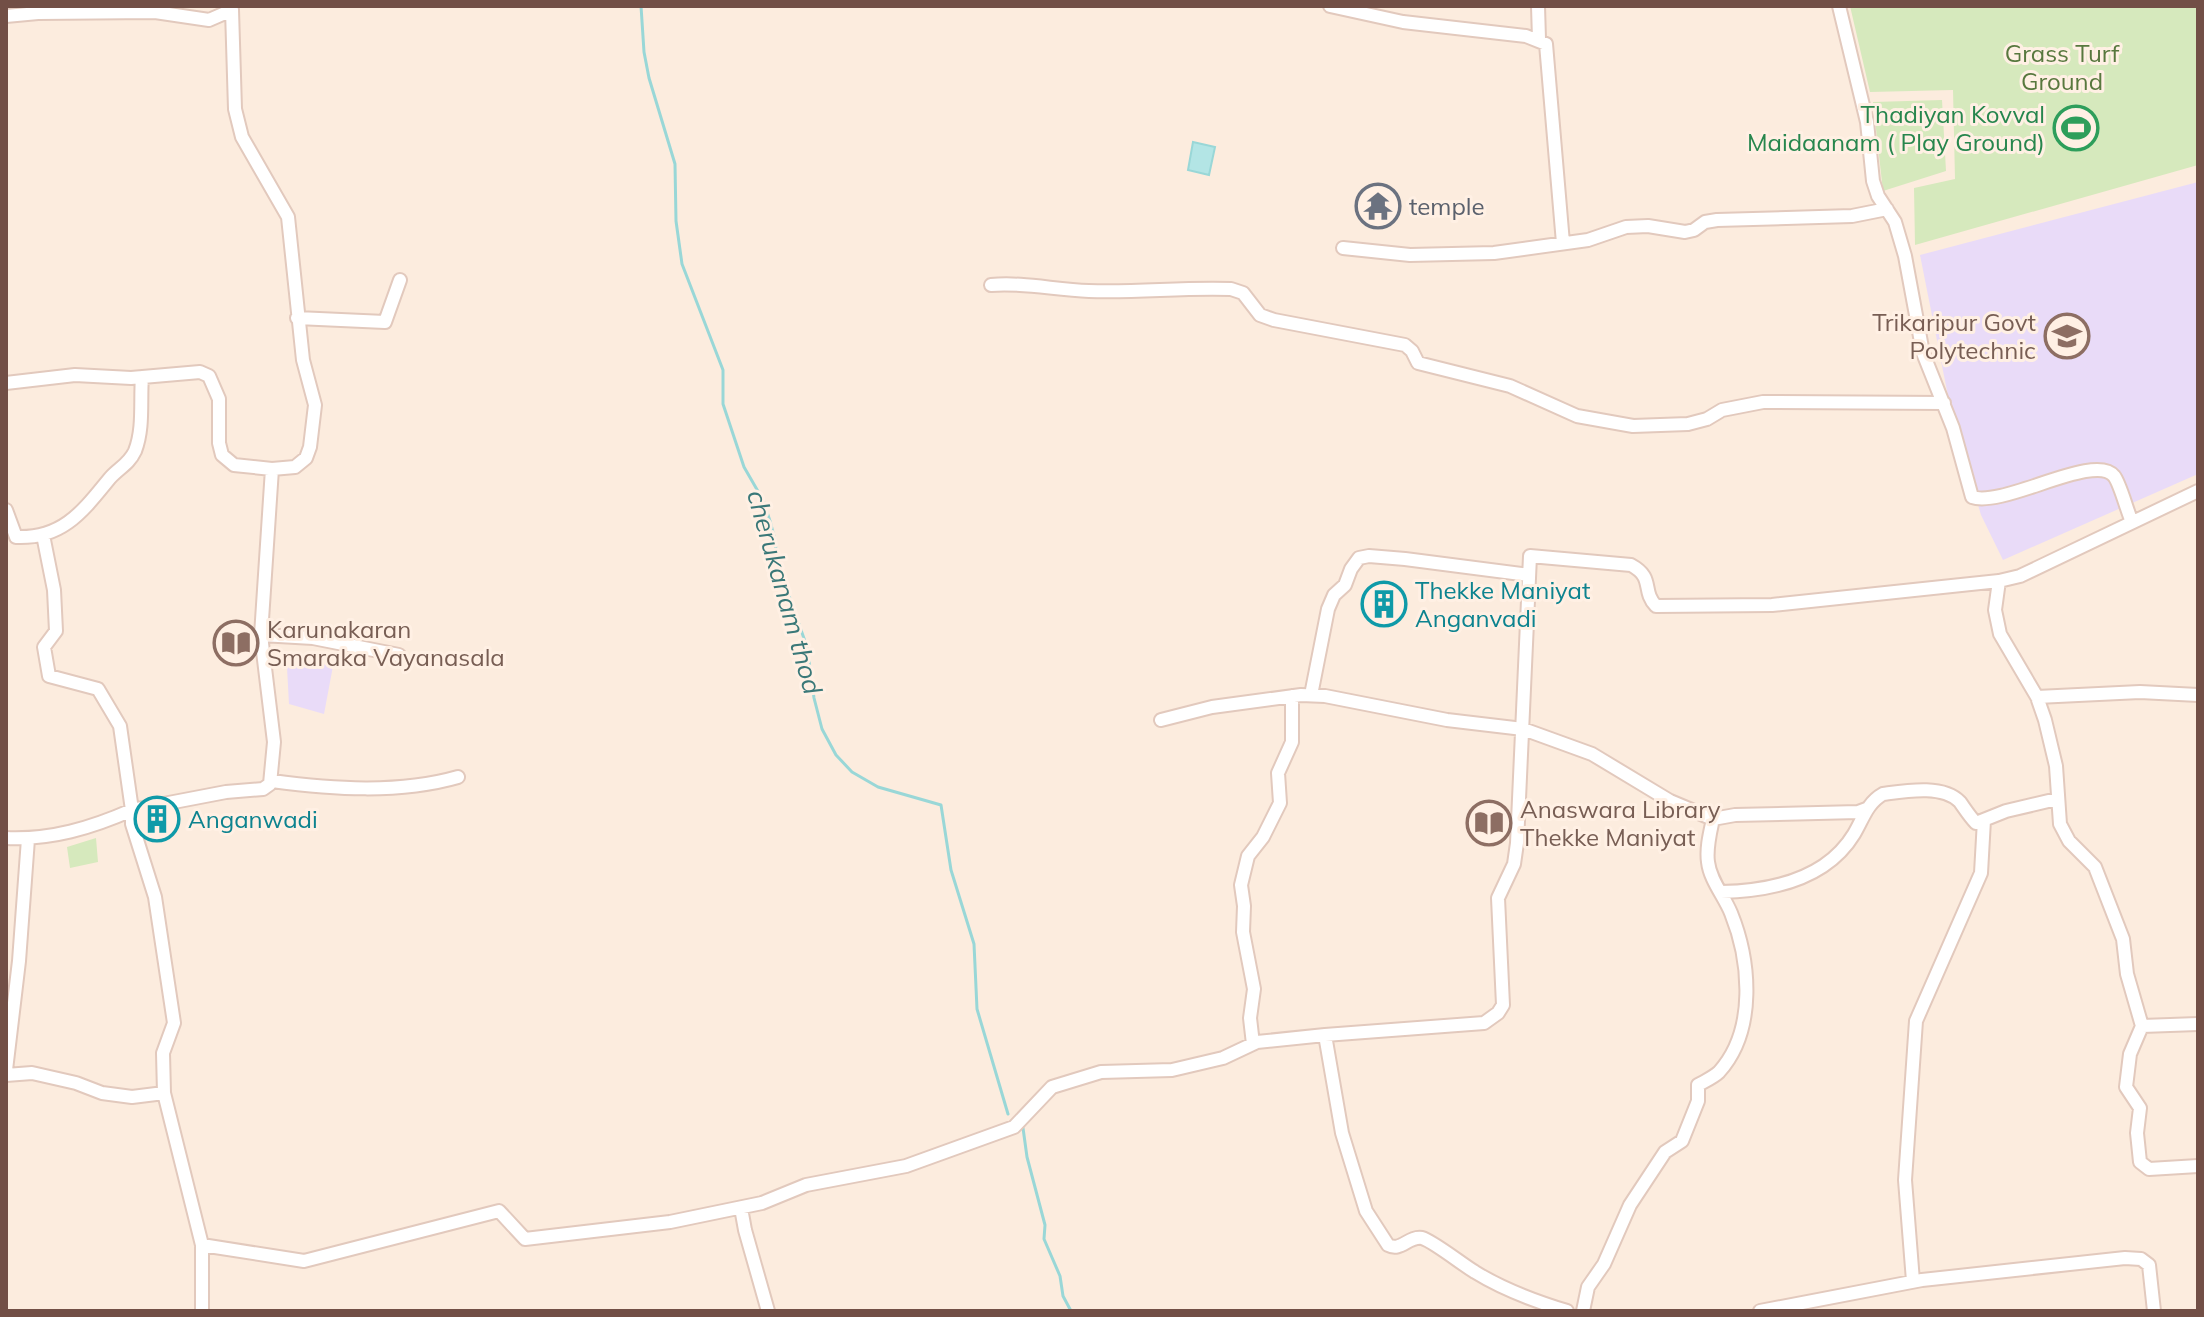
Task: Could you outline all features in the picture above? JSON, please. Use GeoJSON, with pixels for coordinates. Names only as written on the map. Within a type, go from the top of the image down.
{"type":"FeatureCollection","features":[{"type":"Feature","properties":{"kind":"street"},"geometry":{"type":"LineString","coordinates":[[1330,6],[1403,22],[1539,39],[1546,44],[1563,243]]}},
{"type":"Feature","properties":{"kind":"street"},"geometry":{"type":"LineString","coordinates":[[1538,6],[1539,39]]}},
{"type":"Feature","properties":{"kind":"street"},"geometry":{"type":"LineString","coordinates":[[1839,6],[1867,122],[1873,181],[1878,196],[1895,222],[1905,256],[1923,353],[1944,403],[1972,497],[1991,499],[2076,474],[2108,471],[2116,478],[2132,522]]}},
{"type":"Feature","properties":{"kind":"street"},"geometry":{"type":"LineString","coordinates":[[6,16],[155,12],[209,20],[232,8],[235,109],[242,137],[288,217],[303,360],[315,405],[310,447],[306,458],[295,467],[272,469],[234,465],[222,455],[219,443],[219,399],[209,376],[200,372],[142,377],[75,375],[6,383]]}},
{"type":"Feature","properties":{"kind":"street"},"geometry":{"type":"LineString","coordinates":[[1343,248],[1410,255],[1494,253],[1588,240],[1626,227],[1648,226],[1685,232],[1717,220],[1852,216],[1887,209]]}},
{"type":"Feature","properties":{"kind":"street"},"geometry":{"type":"LineString","coordinates":[[297,318],[385,322],[400,280]]}},
{"type":"Feature","properties":{"kind":"street"},"geometry":{"type":"LineString","coordinates":[[991,285],[1019,283],[1090,291],[1231,289],[1243,293],[1260,315],[1306,328],[1405,345],[1418,363],[1510,386],[1597,422],[1633,426],[1688,424],[1707,419],[1722,410],[1763,402],[1944,403]]}},
{"type":"Feature","properties":{"kind":"street"},"geometry":{"type":"LineString","coordinates":[[6,510],[16,537],[52,534],[68,523],[112,475],[126,465],[135,450],[140,424],[142,377]]}},
{"type":"Feature","properties":{"kind":"street"},"geometry":{"type":"LineString","coordinates":[[6,838],[55,836],[132,810],[226,792],[263,789],[272,781],[274,742],[261,635],[272,469]]}},
{"type":"Feature","properties":{"kind":"street"},"geometry":{"type":"LineString","coordinates":[[202,1245],[304,1261],[499,1211],[525,1239],[670,1222],[762,1203],[806,1185],[906,1166],[1014,1127],[1052,1087],[1101,1072],[1172,1070],[1223,1058],[1253,1044],[1325,1035],[1484,1023],[1503,1005],[1497,906],[1500,889],[1514,864],[1530,556],[1631,565],[1643,571],[1651,600],[1656,606],[1772,605],[1999,581],[2020,576],[2198,491]]}},
{"type":"Feature","properties":{"kind":"street"},"geometry":{"type":"LineString","coordinates":[[43,535],[54,590],[56,631],[44,647],[49,676],[98,689],[120,726],[132,824],[155,897],[174,1023],[163,1053],[164,1093],[202,1245],[202,1311]]}},
{"type":"Feature","properties":{"kind":"street"},"geometry":{"type":"LineString","coordinates":[[1311,695],[1328,609],[1359,558],[1405,559],[1529,575]]}},
{"type":"Feature","properties":{"kind":"street"},"geometry":{"type":"LineString","coordinates":[[1999,581],[1995,610],[2000,634],[2037,697],[2056,766],[2060,824],[2069,841],[2095,867],[2123,939],[2127,974],[2142,1026],[2130,1054],[2126,1087],[2140,1108],[2137,1133],[2140,1162],[2149,1169],[2198,1166]]}},
{"type":"Feature","properties":{"kind":"street"},"geometry":{"type":"LineString","coordinates":[[261,635],[313,638],[399,655]]}},
{"type":"Feature","properties":{"kind":"street"},"geometry":{"type":"LineString","coordinates":[[2037,697],[2140,692],[2198,695]]}},
{"type":"Feature","properties":{"kind":"street"},"geometry":{"type":"LineString","coordinates":[[1161,720],[1212,707],[1311,695],[1376,704],[1447,720],[1523,729],[1592,754],[1670,801],[1713,819],[1735,815],[1845,813],[1866,809]]}},
{"type":"Feature","properties":{"kind":"street"},"geometry":{"type":"LineString","coordinates":[[1253,1044],[1250,1018],[1254,989],[1243,932],[1241,885],[1248,856],[1263,837],[1280,803],[1278,773],[1292,742],[1292,696]]}},
{"type":"Feature","properties":{"kind":"street"},"geometry":{"type":"LineString","coordinates":[[272,781],[309,786],[374,788],[431,784],[458,777]]}},
{"type":"Feature","properties":{"kind":"street"},"geometry":{"type":"LineString","coordinates":[[1721,892],[1777,886],[1814,873],[1845,847],[1866,809],[1883,794],[1936,792],[1958,800],[1976,823],[2006,811],[2057,799]]}},
{"type":"Feature","properties":{"kind":"street"},"geometry":{"type":"LineString","coordinates":[[1583,1311],[1588,1287],[1604,1264],[1630,1205],[1665,1152],[1682,1141],[1698,1101],[1698,1085],[1718,1073],[1730,1055],[1744,1018],[1746,968],[1731,913],[1708,864],[1713,819]]}},
{"type":"Feature","properties":{"kind":"street"},"geometry":{"type":"LineString","coordinates":[[1913,1281],[1905,1180],[1916,1021],[1981,873],[1984,820]]}},
{"type":"Feature","properties":{"kind":"street"},"geometry":{"type":"LineString","coordinates":[[28,839],[12,963],[6,1072],[32,1073],[76,1083],[102,1093],[132,1097],[164,1093]]}},
{"type":"Feature","properties":{"kind":"street"},"geometry":{"type":"LineString","coordinates":[[2142,1026],[2198,1024]]}},
{"type":"Feature","properties":{"kind":"street"},"geometry":{"type":"LineString","coordinates":[[1325,1035],[1342,1133],[1366,1211],[1388,1245],[1393,1248],[1423,1238],[1476,1273],[1523,1297],[1567,1311]]}},
{"type":"Feature","properties":{"kind":"street"},"geometry":{"type":"LineString","coordinates":[[741,1208],[768,1311]]}},
{"type":"Feature","properties":{"kind":"street"},"geometry":{"type":"LineString","coordinates":[[1760,1311],[1913,1281],[2125,1258],[2141,1259],[2149,1265],[2154,1311]]}},
{"type":"Feature","properties":{"kind":"shaded area","name":"Trikaripur Govt Polytechnic"},"geometry":{"type":"Polygon","coordinates":[[[2198,182],[2198,474],[2003,560],[1981,515],[1952,416],[1920,255],[2198,182]]]}},
{"type":"Feature","properties":{"kind":"shaded area"},"geometry":{"type":"Polygon","coordinates":[[[296,659],[333,666],[324,714],[289,704],[287,667],[296,659]]]}},
{"type":"Feature","properties":{"kind":"green space","name":"Thadiyan Kovval Maidaanam ( Play Ground)"},"geometry":{"type":"Polygon","coordinates":[[[1850,6],[2198,6],[2198,165],[1915,245],[1914,188],[1955,179],[1953,90],[1870,92],[1850,6]]]}},
{"type":"Feature","properties":{"kind":"green space"},"geometry":{"type":"Polygon","coordinates":[[[1942,100],[1946,171],[1883,191],[1873,102],[1942,100]]]}},
{"type":"Feature","properties":{"kind":"green space"},"geometry":{"type":"Polygon","coordinates":[[[96,838],[98,862],[70,868],[67,847],[96,838]]]}},
{"type":"Feature","properties":{"kind":"water"},"geometry":{"type":"Polygon","coordinates":[[[1193,142],[1215,147],[1209,175],[1188,170],[1193,142]]]}},
{"type":"Feature","properties":{"kind":"waterway","name":"cherukanam thod"},"geometry":{"type":"LineString","coordinates":[[641,6],[649,78],[675,164],[676,221],[682,264],[723,370],[723,404],[744,467],[763,500],[770,521],[777,562],[807,647],[822,729],[836,755],[852,772],[878,787],[941,805],[951,870],[974,944],[977,1009],[1008,1114]]}},
{"type":"Feature","properties":{"kind":"waterway","name":"cherukanam thod"},"geometry":{"type":"LineString","coordinates":[[1023,1128],[1027,1157],[1045,1225],[1044,1239],[1071,1311]]}},
{"type":"Feature","properties":{"kind":"place","name":"Thadiyan Kovval Maidaanam ( Play Ground)"},"geometry":{"type":"Point","coordinates":[2076,128]}},
{"type":"Feature","properties":{"kind":"place","name":"temple"},"geometry":{"type":"Point","coordinates":[1378,206]}},
{"type":"Feature","properties":{"kind":"place","name":"Trikaripur Govt Polytechnic"},"geometry":{"type":"Point","coordinates":[2067,336]}},
{"type":"Feature","properties":{"kind":"place","name":"Thekke Maniyat Anganvadi"},"geometry":{"type":"Point","coordinates":[1384,604]}},
{"type":"Feature","properties":{"kind":"place","name":"Karunakaran Smaraka Vayanasala"},"geometry":{"type":"Point","coordinates":[236,643]}},
{"type":"Feature","properties":{"kind":"place","name":"Anganwadi"},"geometry":{"type":"Point","coordinates":[157,819]}},
{"type":"Feature","properties":{"kind":"place","name":"Anaswara Library Thekke Maniyat"},"geometry":{"type":"Point","coordinates":[1489,823]}},
{"type":"Feature","properties":{"kind":"park label","name":"Grass Turf Ground"},"geometry":{"type":"Point","coordinates":[2062,67]}}]}
